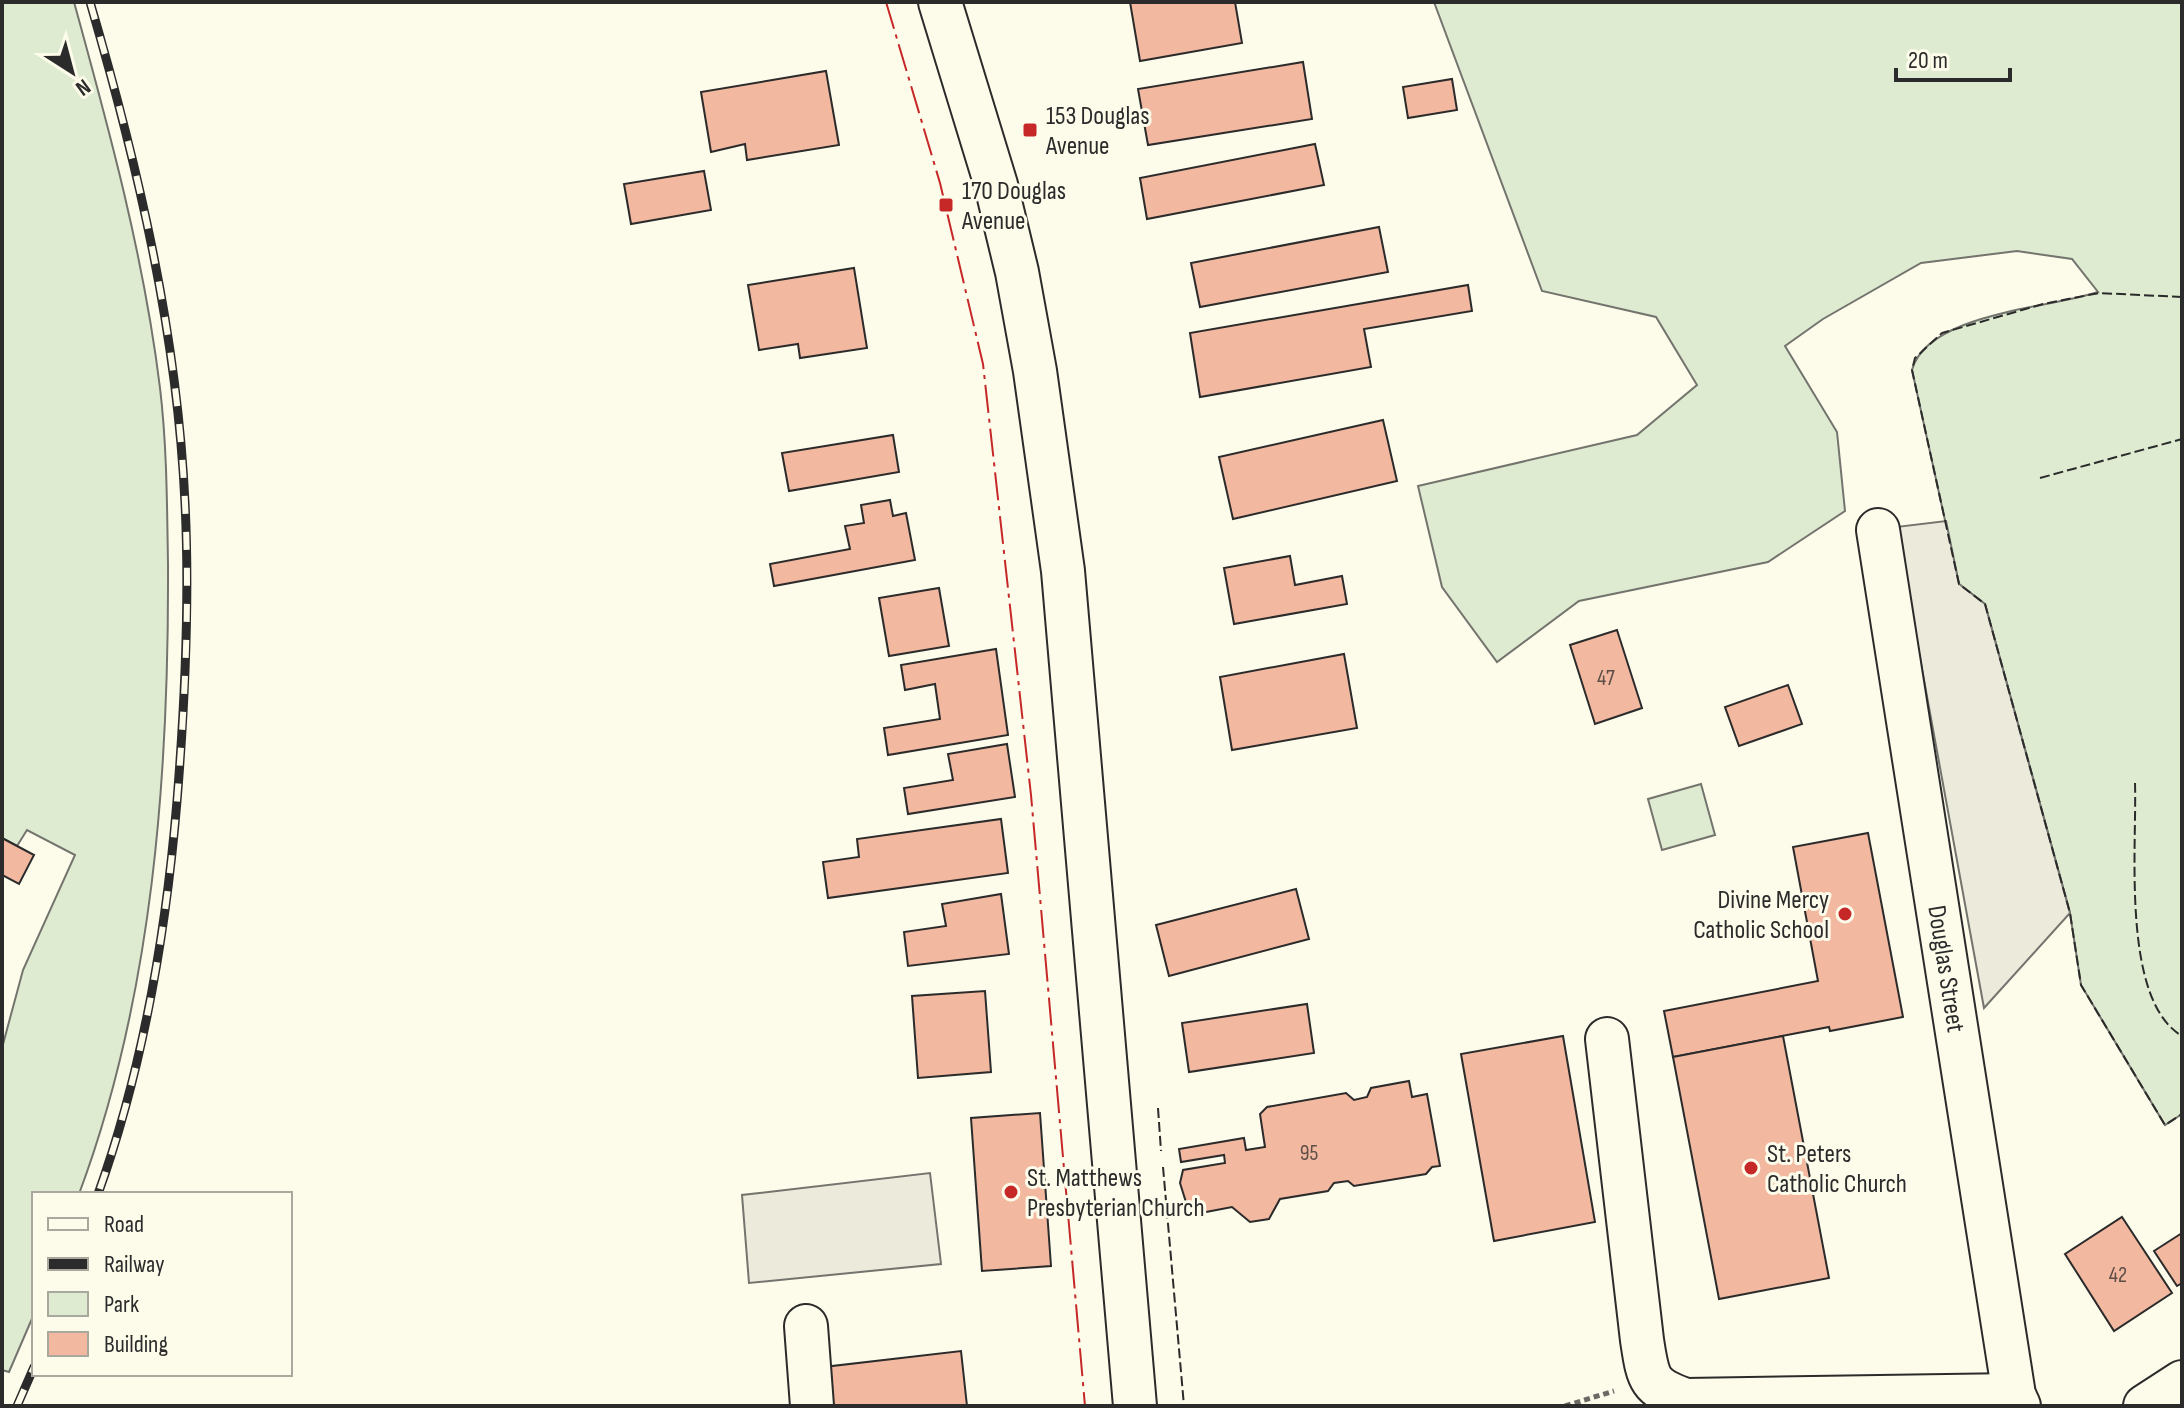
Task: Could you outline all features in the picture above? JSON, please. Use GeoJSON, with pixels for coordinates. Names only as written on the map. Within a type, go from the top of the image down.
{"type":"FeatureCollection","features":[{"type":"Feature","properties":{"kind":"street"},"geometry":{"type":"LineString","coordinates":[[940,2],[1003,214],[1040,401],[1063,571],[1135,1406]]}},
{"type":"Feature","properties":{"kind":"street","name":"Douglas Street"},"geometry":{"type":"LineString","coordinates":[[1878,530],[2016,1401]]}},
{"type":"Feature","properties":{"kind":"street"},"geometry":{"type":"LineString","coordinates":[[1607,1039],[1642,1340],[1650,1380],[1660,1391],[1686,1400],[2016,1401]]}},
{"type":"Feature","properties":{"kind":"street"},"geometry":{"type":"LineString","coordinates":[[806,1326],[812,1406]]}},
{"type":"Feature","properties":{"kind":"street"},"geometry":{"type":"LineString","coordinates":[[2145,1406],[2182,1382]]}},
{"type":"Feature","properties":{"kind":"path"},"geometry":{"type":"LineString","coordinates":[[1565,1406],[1650,1380]]}},
{"type":"Feature","properties":{"kind":"green space"},"geometry":{"type":"Polygon","coordinates":[[[2,2],[74,2],[124,194],[145,290],[160,388],[168,564],[165,723],[152,884],[124,1042],[104,1119],[80,1192],[32,1192],[32,1319],[9,1372],[2,1370],[2,1048],[23,970],[75,855],[27,830],[17,846],[2,838],[2,2]]]}},
{"type":"Feature","properties":{"kind":"green space"},"geometry":{"type":"Polygon","coordinates":[[[1434,2],[2182,2],[2182,1114],[2165,1125],[2081,985],[2070,913],[1985,604],[1959,584],[1912,370],[1922,351],[1941,336],[1965,324],[2098,292],[2072,259],[2017,251],[1921,263],[1823,319],[1785,346],[1837,432],[1845,511],[1768,562],[1579,601],[1497,662],[1442,587],[1418,486],[1637,435],[1697,385],[1656,317],[1542,291],[1434,2]]]}},
{"type":"Feature","properties":{"kind":"green space"},"geometry":{"type":"Polygon","coordinates":[[[1701,784],[1715,835],[1662,850],[1648,799],[1701,784]]]}},
{"type":"Feature","properties":{"kind":"shaded area"},"geometry":{"type":"Polygon","coordinates":[[[1946,521],[1959,584],[1985,604],[2070,913],[1984,1008],[1896,527],[1946,521]]]}},
{"type":"Feature","properties":{"kind":"shaded area"},"geometry":{"type":"Polygon","coordinates":[[[930,1173],[941,1264],[749,1283],[742,1195],[930,1173]]]}},
{"type":"Feature","properties":{"kind":"building"},"geometry":{"type":"Polygon","coordinates":[[[1130,2],[1235,2],[1242,43],[1140,61],[1130,2]]]}},
{"type":"Feature","properties":{"kind":"building"},"geometry":{"type":"Polygon","coordinates":[[[1303,62],[1312,119],[1148,145],[1138,89],[1303,62]]]}},
{"type":"Feature","properties":{"kind":"building"},"geometry":{"type":"Polygon","coordinates":[[[826,71],[839,145],[747,160],[745,144],[711,152],[701,92],[826,71]]]}},
{"type":"Feature","properties":{"kind":"building"},"geometry":{"type":"Polygon","coordinates":[[[1452,79],[1457,110],[1408,118],[1403,87],[1452,79]]]}},
{"type":"Feature","properties":{"kind":"building"},"geometry":{"type":"Polygon","coordinates":[[[1315,144],[1324,185],[1147,219],[1140,178],[1315,144]]]}},
{"type":"Feature","properties":{"kind":"building"},"geometry":{"type":"Polygon","coordinates":[[[704,171],[711,210],[631,224],[624,184],[704,171]]]}},
{"type":"Feature","properties":{"kind":"building"},"geometry":{"type":"Polygon","coordinates":[[[1379,227],[1388,272],[1200,307],[1191,263],[1379,227]]]}},
{"type":"Feature","properties":{"kind":"building"},"geometry":{"type":"Polygon","coordinates":[[[854,268],[867,348],[800,358],[798,344],[759,350],[748,285],[854,268]]]}},
{"type":"Feature","properties":{"kind":"building"},"geometry":{"type":"Polygon","coordinates":[[[1468,285],[1472,311],[1364,329],[1371,367],[1200,397],[1190,333],[1468,285]]]}},
{"type":"Feature","properties":{"kind":"building"},"geometry":{"type":"Polygon","coordinates":[[[1383,420],[1397,481],[1233,519],[1219,457],[1383,420]]]}},
{"type":"Feature","properties":{"kind":"building"},"geometry":{"type":"Polygon","coordinates":[[[893,435],[899,472],[789,491],[782,453],[893,435]]]}},
{"type":"Feature","properties":{"kind":"building"},"geometry":{"type":"Polygon","coordinates":[[[890,500],[893,516],[906,513],[915,560],[774,586],[770,564],[850,549],[845,526],[864,523],[861,505],[890,500]]]}},
{"type":"Feature","properties":{"kind":"building"},"geometry":{"type":"Polygon","coordinates":[[[1290,556],[1295,585],[1342,576],[1347,604],[1234,624],[1224,568],[1290,556]]]}},
{"type":"Feature","properties":{"kind":"building"},"geometry":{"type":"Polygon","coordinates":[[[939,588],[949,646],[889,656],[879,598],[939,588]]]}},
{"type":"Feature","properties":{"kind":"building"},"geometry":{"type":"Polygon","coordinates":[[[1617,630],[1642,708],[1595,724],[1570,645],[1617,630]]]}},
{"type":"Feature","properties":{"kind":"building"},"geometry":{"type":"Polygon","coordinates":[[[996,649],[1008,735],[888,755],[884,728],[940,719],[935,684],[905,690],[901,665],[996,649]]]}},
{"type":"Feature","properties":{"kind":"building"},"geometry":{"type":"Polygon","coordinates":[[[1344,654],[1357,728],[1232,750],[1220,677],[1344,654]]]}},
{"type":"Feature","properties":{"kind":"building"},"geometry":{"type":"Polygon","coordinates":[[[1788,685],[1802,724],[1739,746],[1725,707],[1788,685]]]}},
{"type":"Feature","properties":{"kind":"building"},"geometry":{"type":"Polygon","coordinates":[[[1007,744],[1015,797],[908,814],[904,788],[953,780],[948,754],[1007,744]]]}},
{"type":"Feature","properties":{"kind":"building"},"geometry":{"type":"Polygon","coordinates":[[[1001,819],[1008,873],[828,898],[823,862],[859,857],[857,839],[1001,819]]]}},
{"type":"Feature","properties":{"kind":"building","name":"Divine Mercy Catholic School"},"geometry":{"type":"Polygon","coordinates":[[[1868,833],[1903,1017],[1830,1031],[1829,1027],[1673,1057],[1664,1011],[1818,981],[1793,847],[1868,833]]]}},
{"type":"Feature","properties":{"kind":"building"},"geometry":{"type":"Polygon","coordinates":[[[2,838],[34,855],[19,884],[2,875],[2,838]]]}},
{"type":"Feature","properties":{"kind":"building"},"geometry":{"type":"Polygon","coordinates":[[[1296,889],[1309,939],[1169,976],[1156,925],[1296,889]]]}},
{"type":"Feature","properties":{"kind":"building"},"geometry":{"type":"Polygon","coordinates":[[[1001,894],[1009,954],[908,966],[904,932],[946,926],[942,904],[1001,894]]]}},
{"type":"Feature","properties":{"kind":"building"},"geometry":{"type":"Polygon","coordinates":[[[985,991],[991,1072],[918,1078],[912,996],[985,991]]]}},
{"type":"Feature","properties":{"kind":"building"},"geometry":{"type":"Polygon","coordinates":[[[1307,1004],[1314,1053],[1189,1072],[1182,1023],[1307,1004]]]}},
{"type":"Feature","properties":{"kind":"building"},"geometry":{"type":"Polygon","coordinates":[[[1563,1036],[1595,1222],[1494,1241],[1461,1054],[1563,1036]]]}},
{"type":"Feature","properties":{"kind":"building","name":"St. Peters Catholic Church"},"geometry":{"type":"Polygon","coordinates":[[[1783,1036],[1829,1278],[1719,1299],[1673,1057],[1783,1036]]]}},
{"type":"Feature","properties":{"kind":"building"},"geometry":{"type":"Polygon","coordinates":[[[1409,1081],[1412,1097],[1427,1094],[1440,1166],[1432,1167],[1426,1174],[1354,1186],[1348,1181],[1334,1183],[1328,1191],[1280,1199],[1269,1219],[1250,1222],[1232,1207],[1190,1215],[1180,1183],[1183,1170],[1225,1163],[1224,1155],[1181,1162],[1179,1149],[1244,1138],[1246,1150],[1265,1147],[1260,1114],[1267,1107],[1346,1093],[1354,1100],[1367,1097],[1371,1088],[1409,1081]]]}},
{"type":"Feature","properties":{"kind":"building","name":"St. Matthews Presbyterian Church"},"geometry":{"type":"Polygon","coordinates":[[[1040,1113],[1051,1266],[982,1271],[971,1118],[1040,1113]]]}},
{"type":"Feature","properties":{"kind":"building"},"geometry":{"type":"Polygon","coordinates":[[[2122,1217],[2172,1293],[2114,1331],[2065,1254],[2122,1217]]]}},
{"type":"Feature","properties":{"kind":"building"},"geometry":{"type":"Polygon","coordinates":[[[2182,1233],[2182,1283],[2177,1286],[2154,1251],[2182,1233]]]}},
{"type":"Feature","properties":{"kind":"building"},"geometry":{"type":"Polygon","coordinates":[[[961,1351],[967,1406],[829,1406],[824,1367],[961,1351]]]}},
{"type":"Feature","properties":{"kind":"railway"},"geometry":{"type":"LineString","coordinates":[[90,2],[139,188],[164,313],[181,439],[187,578],[177,801],[159,950],[140,1050],[99,1192]]}},
{"type":"Feature","properties":{"kind":"railway"},"geometry":{"type":"LineString","coordinates":[[17,1406],[32,1372]]}},
{"type":"Feature","properties":{"kind":"fence"},"geometry":{"type":"LineString","coordinates":[[2182,297],[2099,293],[2043,304],[1942,333],[1915,358],[1912,370],[1959,584],[1985,604],[2070,913],[2081,985],[2165,1125],[2182,1114]]}},
{"type":"Feature","properties":{"kind":"fence"},"geometry":{"type":"LineString","coordinates":[[2040,478],[2182,439]]}},
{"type":"Feature","properties":{"kind":"fence"},"geometry":{"type":"LineString","coordinates":[[2135,783],[2136,920],[2141,957],[2149,990],[2163,1017],[2182,1036]]}},
{"type":"Feature","properties":{"kind":"fence"},"geometry":{"type":"LineString","coordinates":[[1158,1108],[1161,1151]]}},
{"type":"Feature","properties":{"kind":"fence"},"geometry":{"type":"LineString","coordinates":[[1163,1167],[1184,1406]]}},
{"type":"Feature","properties":{"kind":"power"},"geometry":{"type":"LineString","coordinates":[[886,2],[940,183],[983,364],[1031,795],[1085,1406]]}},
{"type":"Feature","properties":{"kind":"place","name":"153 Douglas Avenue"},"geometry":{"type":"Point","coordinates":[1030,130]}},
{"type":"Feature","properties":{"kind":"place","name":"170 Douglas Avenue"},"geometry":{"type":"Point","coordinates":[946,205]}},
{"type":"Feature","properties":{"kind":"place","name":"Divine Mercy Catholic School"},"geometry":{"type":"Point","coordinates":[1845,914]}},
{"type":"Feature","properties":{"kind":"place","name":"St. Peters Catholic Church"},"geometry":{"type":"Point","coordinates":[1751,1168]}},
{"type":"Feature","properties":{"kind":"place","name":"St. Matthews Presbyterian Church"},"geometry":{"type":"Point","coordinates":[1011,1192]}}]}
